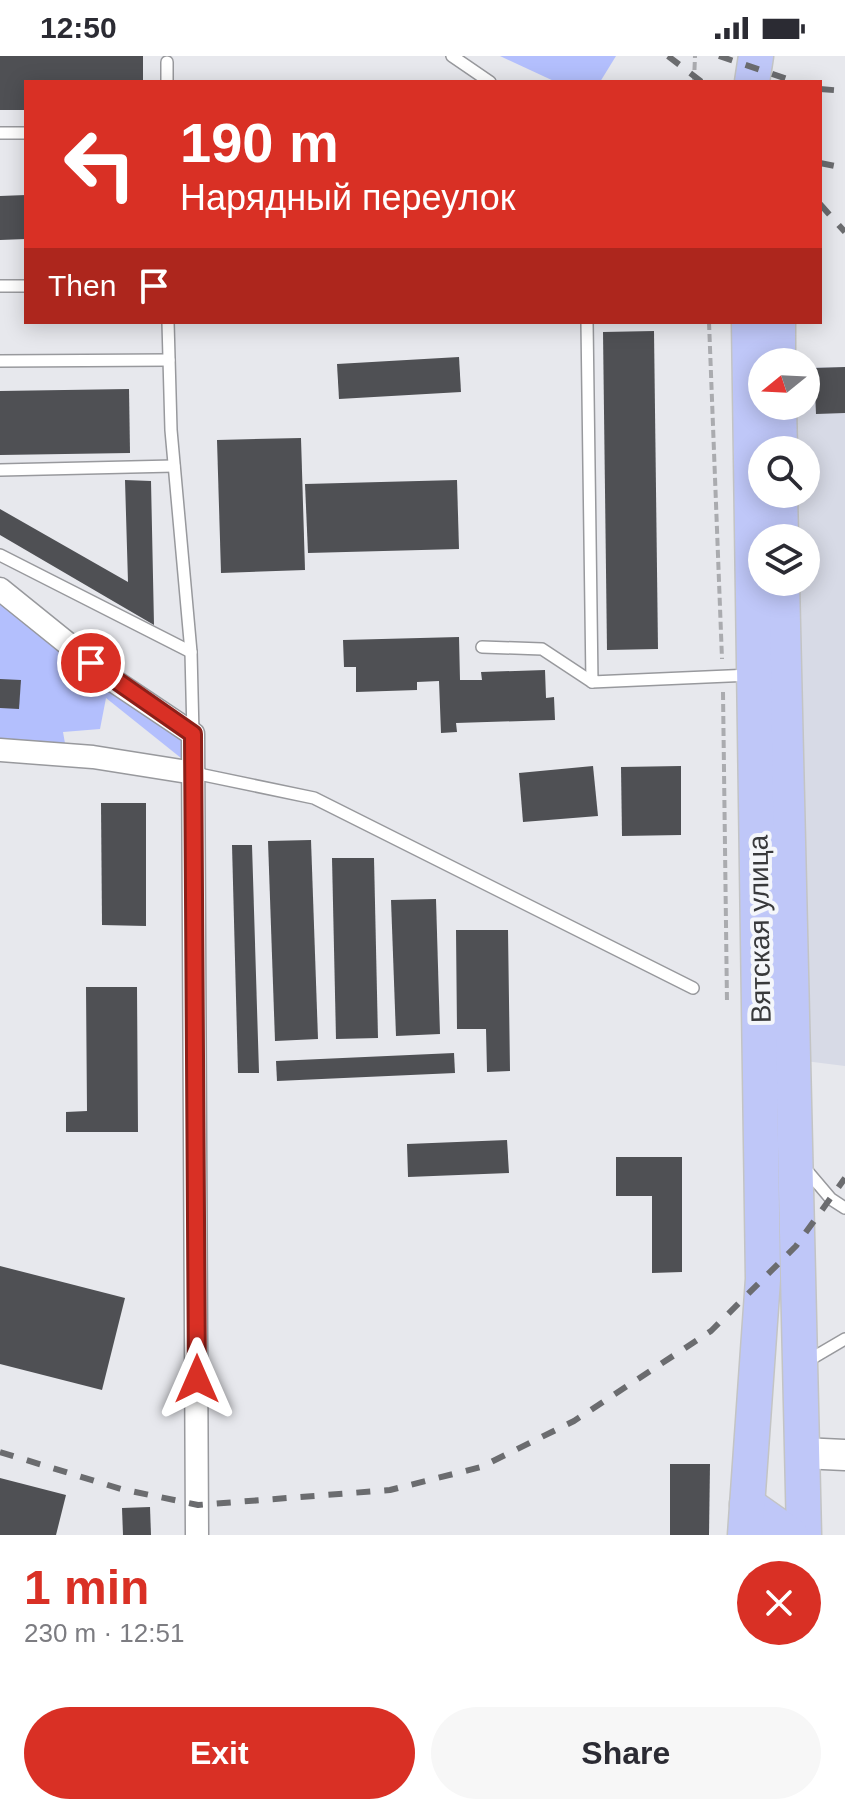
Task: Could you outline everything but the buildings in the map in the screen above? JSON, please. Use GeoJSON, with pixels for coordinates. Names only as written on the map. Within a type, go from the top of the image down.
{"type":"FeatureCollection","features":[{"type":"Feature","properties":{"kind":"main road"},"geometry":{"type":"LineString","coordinates":[[752,80],[756,56]]}},
{"type":"Feature","properties":{"kind":"main road"},"geometry":{"type":"LineString","coordinates":[[770,56],[773,80]]}},
{"type":"Feature","properties":{"kind":"main road","name":"Вятская улица"},"geometry":{"type":"LineString","coordinates":[[749,324],[794,1155],[804,1535]]}},
{"type":"Feature","properties":{"kind":"main road"},"geometry":{"type":"LineString","coordinates":[[778,324],[778,348]]}},
{"type":"Feature","properties":{"kind":"main road","name":"Вятская улица"},"geometry":{"type":"LineString","coordinates":[[746,1520],[763,1279],[770,675],[780,596]]}},
{"type":"Feature","properties":{"kind":"main road"},"geometry":{"type":"LineString","coordinates":[[749,1449],[845,1455]]}},
{"type":"Feature","properties":{"kind":"main road"},"geometry":{"type":"LineString","coordinates":[[746,1520],[791,1535]]}},
{"type":"Feature","properties":{"kind":"street"},"geometry":{"type":"LineString","coordinates":[[0,589],[114,681],[193,734],[197,1535]]}},
{"type":"Feature","properties":{"kind":"street"},"geometry":{"type":"LineString","coordinates":[[0,750],[93,757],[194,773]]}},
{"type":"Feature","properties":{"kind":"lane"},"geometry":{"type":"LineString","coordinates":[[452,56],[487,80]]}},
{"type":"Feature","properties":{"kind":"lane"},"geometry":{"type":"LineString","coordinates":[[167,62],[167,80]]}},
{"type":"Feature","properties":{"kind":"lane"},"geometry":{"type":"LineString","coordinates":[[0,133],[24,133]]}},
{"type":"Feature","properties":{"kind":"lane"},"geometry":{"type":"LineString","coordinates":[[0,286],[24,286]]}},
{"type":"Feature","properties":{"kind":"lane"},"geometry":{"type":"LineString","coordinates":[[168,324],[174,466],[191,652],[193,734]]}},
{"type":"Feature","properties":{"kind":"lane"},"geometry":{"type":"LineString","coordinates":[[587,324],[592,682]]}},
{"type":"Feature","properties":{"kind":"lane"},"geometry":{"type":"LineString","coordinates":[[0,361],[169,360]]}},
{"type":"Feature","properties":{"kind":"lane"},"geometry":{"type":"LineString","coordinates":[[0,470],[174,466]]}},
{"type":"Feature","properties":{"kind":"lane"},"geometry":{"type":"LineString","coordinates":[[0,555],[191,652]]}},
{"type":"Feature","properties":{"kind":"lane"},"geometry":{"type":"LineString","coordinates":[[482,647],[542,649],[592,682],[770,675]]}},
{"type":"Feature","properties":{"kind":"lane"},"geometry":{"type":"LineString","coordinates":[[194,773],[314,798],[693,988]]}},
{"type":"Feature","properties":{"kind":"lane"},"geometry":{"type":"LineString","coordinates":[[794,1155],[831,1199],[845,1208]]}},
{"type":"Feature","properties":{"kind":"lane"},"geometry":{"type":"LineString","coordinates":[[800,1365],[845,1339]]}},
{"type":"Feature","properties":{"kind":"path"},"geometry":{"type":"LineString","coordinates":[[694,80],[695,56]]}},
{"type":"Feature","properties":{"kind":"shaded area"},"geometry":{"type":"Polygon","coordinates":[[[500,56],[616,56],[601,80],[552,80],[500,56]]]}},
{"type":"Feature","properties":{"kind":"shaded area"},"geometry":{"type":"Polygon","coordinates":[[[820,367],[845,367],[845,1066],[805,1061],[798,596],[820,596],[820,524],[797,524],[797,508],[820,508],[820,436],[796,436],[795,420],[820,420],[820,367]]]}},
{"type":"Feature","properties":{"kind":"shaded area"},"geometry":{"type":"Polygon","coordinates":[[[0,595],[188,737],[186,762],[106,698],[100,729],[63,732],[66,749],[0,749],[0,595]]]}},
{"type":"Feature","properties":{"kind":"railway"},"geometry":{"type":"LineString","coordinates":[[668,56],[699,80]]}},
{"type":"Feature","properties":{"kind":"railway"},"geometry":{"type":"LineString","coordinates":[[719,56],[790,80]]}},
{"type":"Feature","properties":{"kind":"railway"},"geometry":{"type":"LineString","coordinates":[[822,89],[845,91]]}},
{"type":"Feature","properties":{"kind":"railway"},"geometry":{"type":"LineString","coordinates":[[822,163],[845,168]]}},
{"type":"Feature","properties":{"kind":"railway"},"geometry":{"type":"LineString","coordinates":[[822,206],[845,232]]}},
{"type":"Feature","properties":{"kind":"railway"},"geometry":{"type":"LineString","coordinates":[[0,1452],[121,1489],[198,1505],[390,1490],[481,1467],[574,1421],[711,1331],[796,1246],[845,1178]]}},
{"type":"Feature","properties":{"kind":"route"},"geometry":{"type":"LineString","coordinates":[[91,663],[193,734],[197,1379]]}}]}
